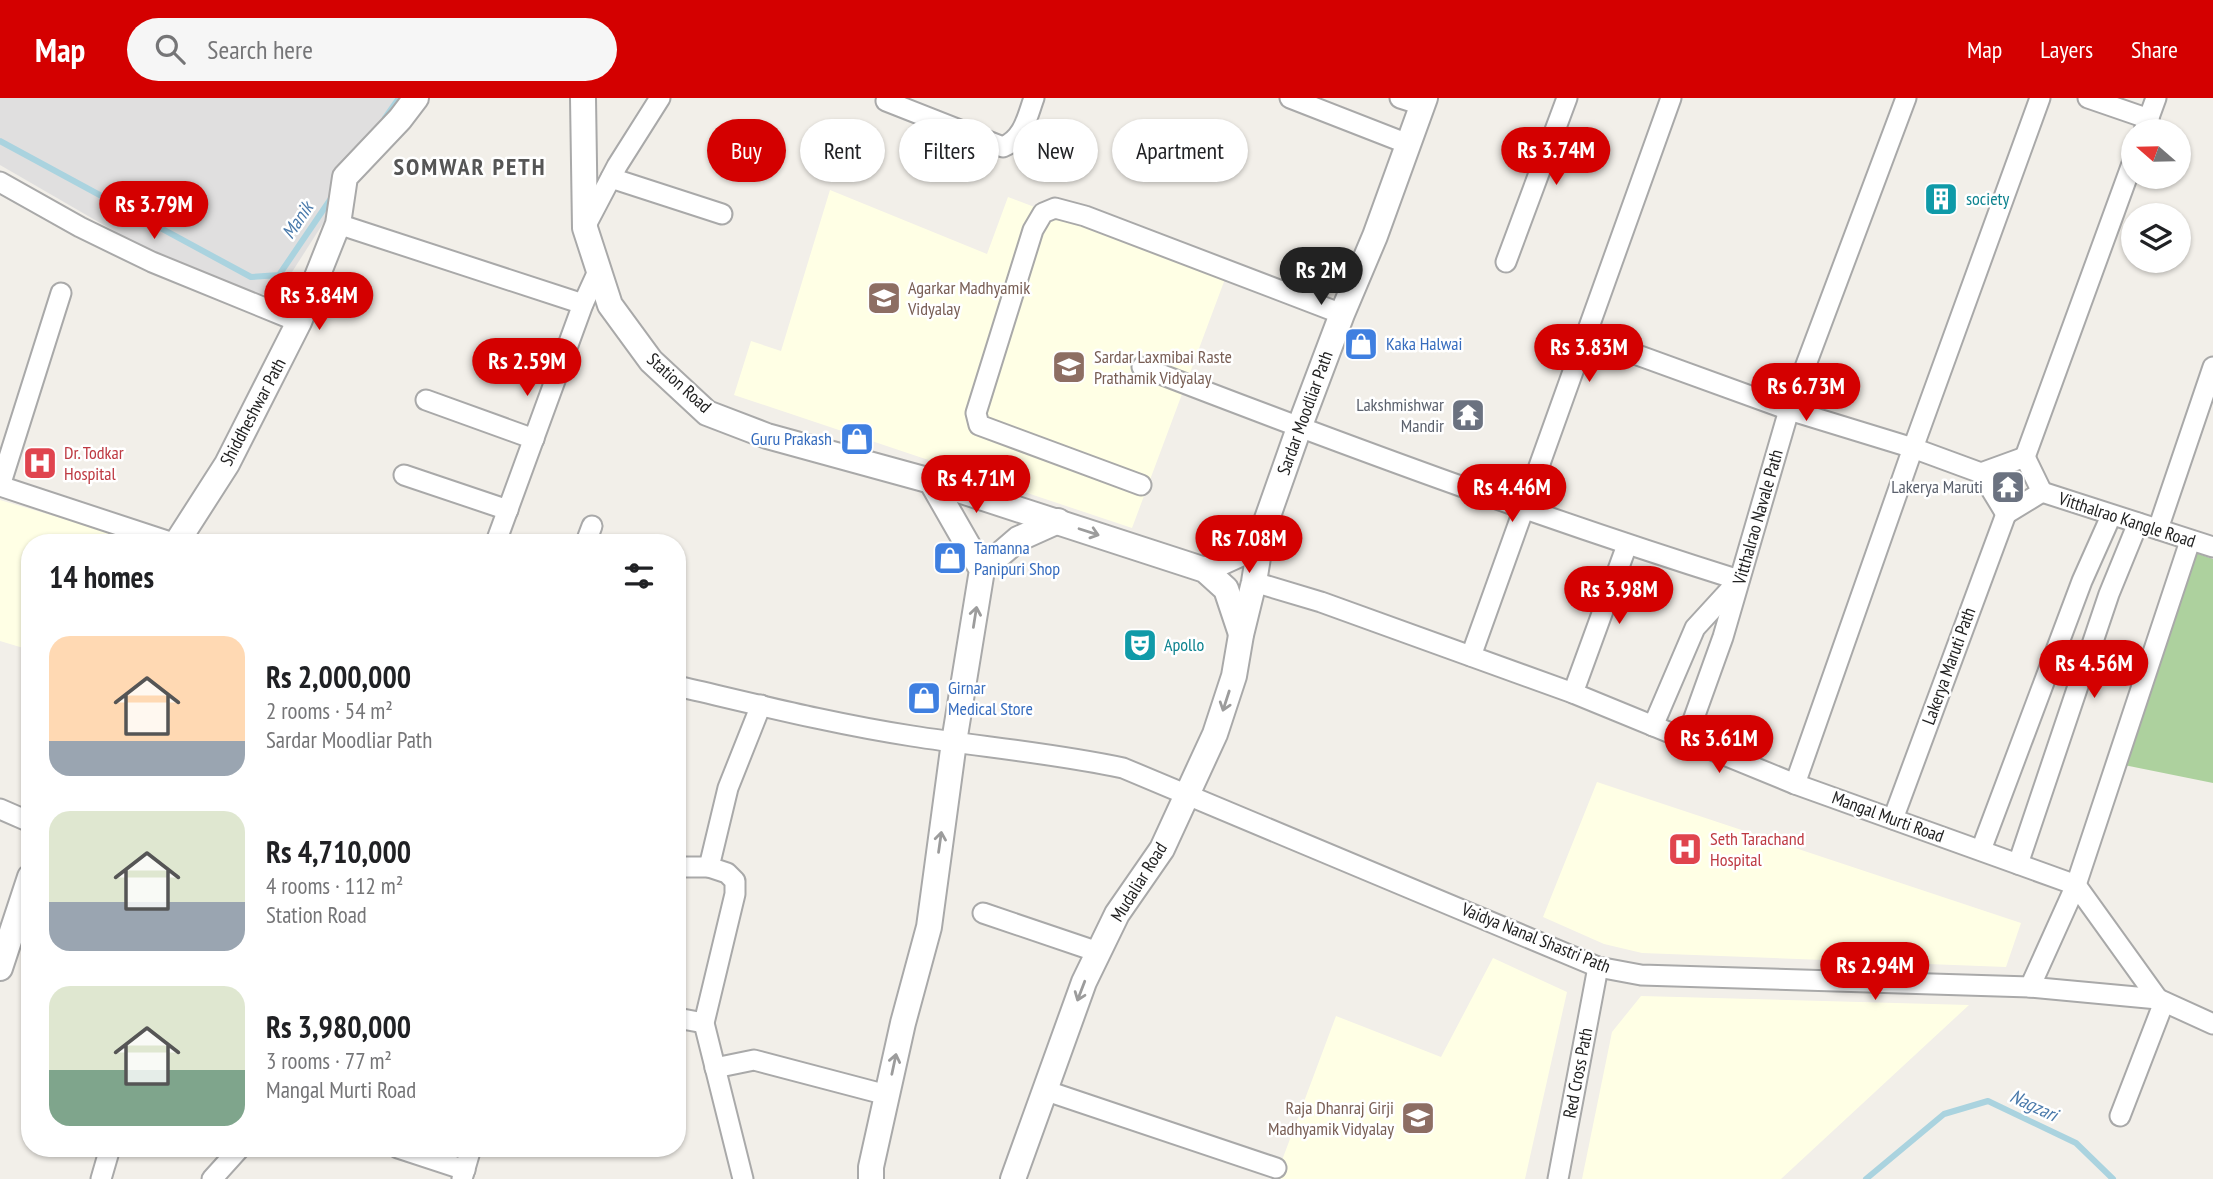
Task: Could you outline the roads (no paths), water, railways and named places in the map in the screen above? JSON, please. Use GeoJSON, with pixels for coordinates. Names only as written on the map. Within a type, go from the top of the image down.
{"type":"FeatureCollection","features":[{"type":"Feature","properties":{"kind":"street","name":"Shiddheshwar Path"},"geometry":{"type":"LineString","coordinates":[[182,534],[227,464],[299,322],[338,224],[345,177],[400,119],[416,98]]}},
{"type":"Feature","properties":{"kind":"street","name":"Station Road"},"geometry":{"type":"LineString","coordinates":[[583,98],[585,228],[610,305],[651,360],[707,413],[767,436],[931,481],[1205,569]]}},
{"type":"Feature","properties":{"kind":"street"},"geometry":{"type":"LineString","coordinates":[[585,228],[611,178],[660,98]]}},
{"type":"Feature","properties":{"kind":"street"},"geometry":{"type":"LineString","coordinates":[[886,101],[1003,147],[1021,134],[1034,98]]}},
{"type":"Feature","properties":{"kind":"street"},"geometry":{"type":"LineString","coordinates":[[1290,98],[1408,144]]}},
{"type":"Feature","properties":{"kind":"street"},"geometry":{"type":"LineString","coordinates":[[1506,262],[1567,98]]}},
{"type":"Feature","properties":{"kind":"street"},"geometry":{"type":"LineString","coordinates":[[1471,656],[1671,98]]}},
{"type":"Feature","properties":{"kind":"street","name":"Vitthalrao Navale Path"},"geometry":{"type":"LineString","coordinates":[[1686,740],[1723,637],[1789,410],[1906,98]]}},
{"type":"Feature","properties":{"kind":"street"},"geometry":{"type":"LineString","coordinates":[[1795,784],[2040,98]]}},
{"type":"Feature","properties":{"kind":"street"},"geometry":{"type":"LineString","coordinates":[[2088,98],[2134,119]]}},
{"type":"Feature","properties":{"kind":"street"},"geometry":{"type":"LineString","coordinates":[[2149,119],[2157,98]]}},
{"type":"Feature","properties":{"kind":"street","name":"Sardar Moodliar Path"},"geometry":{"type":"LineString","coordinates":[[1254,582],[1262,533],[1299,428],[1375,236],[1408,144],[1416,100]]}},
{"type":"Feature","properties":{"kind":"street"},"geometry":{"type":"LineString","coordinates":[[611,178],[722,214]]}},
{"type":"Feature","properties":{"kind":"street"},"geometry":{"type":"LineString","coordinates":[[0,182],[80,227],[152,262],[299,322]]}},
{"type":"Feature","properties":{"kind":"street"},"geometry":{"type":"LineString","coordinates":[[1981,473],[2025,457],[2123,189]]}},
{"type":"Feature","properties":{"kind":"street"},"geometry":{"type":"LineString","coordinates":[[1141,485],[979,425],[976,413],[1033,230],[1043,213],[1055,208],[1085,216],[1342,314]]}},
{"type":"Feature","properties":{"kind":"street"},"geometry":{"type":"LineString","coordinates":[[338,224],[583,304]]}},
{"type":"Feature","properties":{"kind":"street"},"geometry":{"type":"LineString","coordinates":[[499,534],[583,304],[599,269]]}},
{"type":"Feature","properties":{"kind":"street"},"geometry":{"type":"LineString","coordinates":[[61,293],[0,486],[146,534]]}},
{"type":"Feature","properties":{"kind":"street"},"geometry":{"type":"LineString","coordinates":[[1585,337],[1789,410],[1913,448],[1981,473],[2006,514]]}},
{"type":"Feature","properties":{"kind":"street"},"geometry":{"type":"LineString","coordinates":[[1142,367],[1299,428],[1627,545],[1739,580],[1695,628],[1653,726]]}},
{"type":"Feature","properties":{"kind":"street"},"geometry":{"type":"LineString","coordinates":[[2158,530],[2213,367]]}},
{"type":"Feature","properties":{"kind":"street"},"geometry":{"type":"LineString","coordinates":[[426,400],[534,439]]}},
{"type":"Feature","properties":{"kind":"street","name":"Vitthalrao Kangle Road"},"geometry":{"type":"LineString","coordinates":[[2025,457],[2042,492],[2213,547]]}},
{"type":"Feature","properties":{"kind":"street"},"geometry":{"type":"LineString","coordinates":[[404,475],[508,510]]}},
{"type":"Feature","properties":{"kind":"street"},"geometry":{"type":"LineString","coordinates":[[871,1179],[871,1167],[903,1023],[929,927],[954,742],[982,570],[931,481]]}},
{"type":"Feature","properties":{"kind":"street","name":"Vitthalrao Kangle Road"},"geometry":{"type":"LineString","coordinates":[[2006,514],[2042,492]]}},
{"type":"Feature","properties":{"kind":"street","name":"Lakerya Maruti Path"},"geometry":{"type":"LineString","coordinates":[[1893,819],[2006,514]]}},
{"type":"Feature","properties":{"kind":"street"},"geometry":{"type":"LineString","coordinates":[[1981,850],[2082,581],[2111,516]]}},
{"type":"Feature","properties":{"kind":"street"},"geometry":{"type":"LineString","coordinates":[[982,570],[1018,539],[1058,521]]}},
{"type":"Feature","properties":{"kind":"street"},"geometry":{"type":"LineString","coordinates":[[2018,864],[2109,594],[2138,523]]}},
{"type":"Feature","properties":{"kind":"street","name":"Sardar Moodliar Path"},"geometry":{"type":"LineString","coordinates":[[1205,569],[1242,553],[1262,533]]}},
{"type":"Feature","properties":{"kind":"street"},"geometry":{"type":"LineString","coordinates":[[2031,987],[2076,885],[2190,541]]}},
{"type":"Feature","properties":{"kind":"street"},"geometry":{"type":"LineString","coordinates":[[1573,693],[1627,545]]}},
{"type":"Feature","properties":{"kind":"street"},"geometry":{"type":"LineString","coordinates":[[1205,569],[1226,589],[1241,635]]}},
{"type":"Feature","properties":{"kind":"street","name":"Mangal Murti Road"},"geometry":{"type":"LineString","coordinates":[[1254,582],[1321,602],[1573,693],[1795,784],[2076,885]]}},
{"type":"Feature","properties":{"kind":"street","name":"Mudaliar Road"},"geometry":{"type":"LineString","coordinates":[[1013,1179],[1084,982],[1117,914],[1162,849],[1215,734],[1234,676],[1254,582]]}},
{"type":"Feature","properties":{"kind":"street","name":"Vaidya Nanal Shastri Path"},"geometry":{"type":"LineString","coordinates":[[686,688],[821,720],[1080,759],[1123,768],[1598,967],[1642,975],[2031,987],[2161,1000]]}},
{"type":"Feature","properties":{"kind":"street"},"geometry":{"type":"LineString","coordinates":[[709,867],[728,788],[761,705]]}},
{"type":"Feature","properties":{"kind":"street"},"geometry":{"type":"LineString","coordinates":[[0,809],[21,818]]}},
{"type":"Feature","properties":{"kind":"street"},"geometry":{"type":"LineString","coordinates":[[686,867],[709,867],[727,873],[735,881],[735,894],[704,1023],[743,1179]]}},
{"type":"Feature","properties":{"kind":"street"},"geometry":{"type":"LineString","coordinates":[[2076,885],[2161,1000],[2213,1024]]}},
{"type":"Feature","properties":{"kind":"street"},"geometry":{"type":"LineString","coordinates":[[0,968],[21,907]]}},
{"type":"Feature","properties":{"kind":"street"},"geometry":{"type":"LineString","coordinates":[[983,913],[1098,952]]}},
{"type":"Feature","properties":{"kind":"street","name":"Red Cross Path"},"geometry":{"type":"LineString","coordinates":[[1558,1179],[1598,967]]}},
{"type":"Feature","properties":{"kind":"street"},"geometry":{"type":"LineString","coordinates":[[2120,1116],[2161,1000]]}},
{"type":"Feature","properties":{"kind":"street"},"geometry":{"type":"LineString","coordinates":[[686,1020],[704,1023]]}},
{"type":"Feature","properties":{"kind":"street"},"geometry":{"type":"LineString","coordinates":[[715,1068],[754,1060],[887,1095]]}},
{"type":"Feature","properties":{"kind":"street"},"geometry":{"type":"LineString","coordinates":[[1044,1090],[1276,1168]]}},
{"type":"Feature","properties":{"kind":"street"},"geometry":{"type":"LineString","coordinates":[[100,1179],[107,1157]]}},
{"type":"Feature","properties":{"kind":"street"},"geometry":{"type":"LineString","coordinates":[[212,1179],[232,1157]]}},
{"type":"Feature","properties":{"kind":"street"},"geometry":{"type":"LineString","coordinates":[[420,1157],[463,1174],[468,1157]]}},
{"type":"Feature","properties":{"kind":"waterway","name":"Manik"},"geometry":{"type":"LineString","coordinates":[[385,118],[399,98]]}},
{"type":"Feature","properties":{"kind":"waterway","name":"Manik"},"geometry":{"type":"LineString","coordinates":[[0,141],[251,277],[279,275],[332,197]]}},
{"type":"Feature","properties":{"kind":"waterway","name":"Nagzari"},"geometry":{"type":"LineString","coordinates":[[1866,1179],[1944,1114],[1988,1101],[2076,1143],[2113,1179]]}},
{"type":"Feature","properties":{"kind":"place","name":"society"},"geometry":{"type":"Point","coordinates":[1941,199]}},
{"type":"Feature","properties":{"kind":"place","name":"Agarkar Madhyamik Vidyalay"},"geometry":{"type":"Point","coordinates":[884,298]}},
{"type":"Feature","properties":{"kind":"place","name":"Kaka Halwai"},"geometry":{"type":"Point","coordinates":[1361,344]}},
{"type":"Feature","properties":{"kind":"place","name":"Sardar Laxmibai Raste Prathamik Vidyalay"},"geometry":{"type":"Point","coordinates":[1069,367]}},
{"type":"Feature","properties":{"kind":"place","name":"Lakshmishwar Mandir"},"geometry":{"type":"Point","coordinates":[1468,415]}},
{"type":"Feature","properties":{"kind":"place","name":"Guru Prakash"},"geometry":{"type":"Point","coordinates":[857,439]}},
{"type":"Feature","properties":{"kind":"place","name":"Dr. Todkar Hospital"},"geometry":{"type":"Point","coordinates":[40,463]}},
{"type":"Feature","properties":{"kind":"place","name":"Lakerya Maruti"},"geometry":{"type":"Point","coordinates":[2008,487]}},
{"type":"Feature","properties":{"kind":"place","name":"Tamanna Panipuri Shop"},"geometry":{"type":"Point","coordinates":[950,558]}},
{"type":"Feature","properties":{"kind":"place","name":"Apollo"},"geometry":{"type":"Point","coordinates":[1140,645]}},
{"type":"Feature","properties":{"kind":"place","name":"Girnar Medical Store"},"geometry":{"type":"Point","coordinates":[924,698]}},
{"type":"Feature","properties":{"kind":"place","name":"Seth Tarachand Hospital"},"geometry":{"type":"Point","coordinates":[1685,849]}},
{"type":"Feature","properties":{"kind":"place","name":"Raja Dhanraj Girji Madhyamik Vidyalay"},"geometry":{"type":"Point","coordinates":[1418,1118]}},
{"type":"Feature","properties":{"kind":"district","name":"SOMWAR PETH"},"geometry":{"type":"Point","coordinates":[470,167]}}]}
